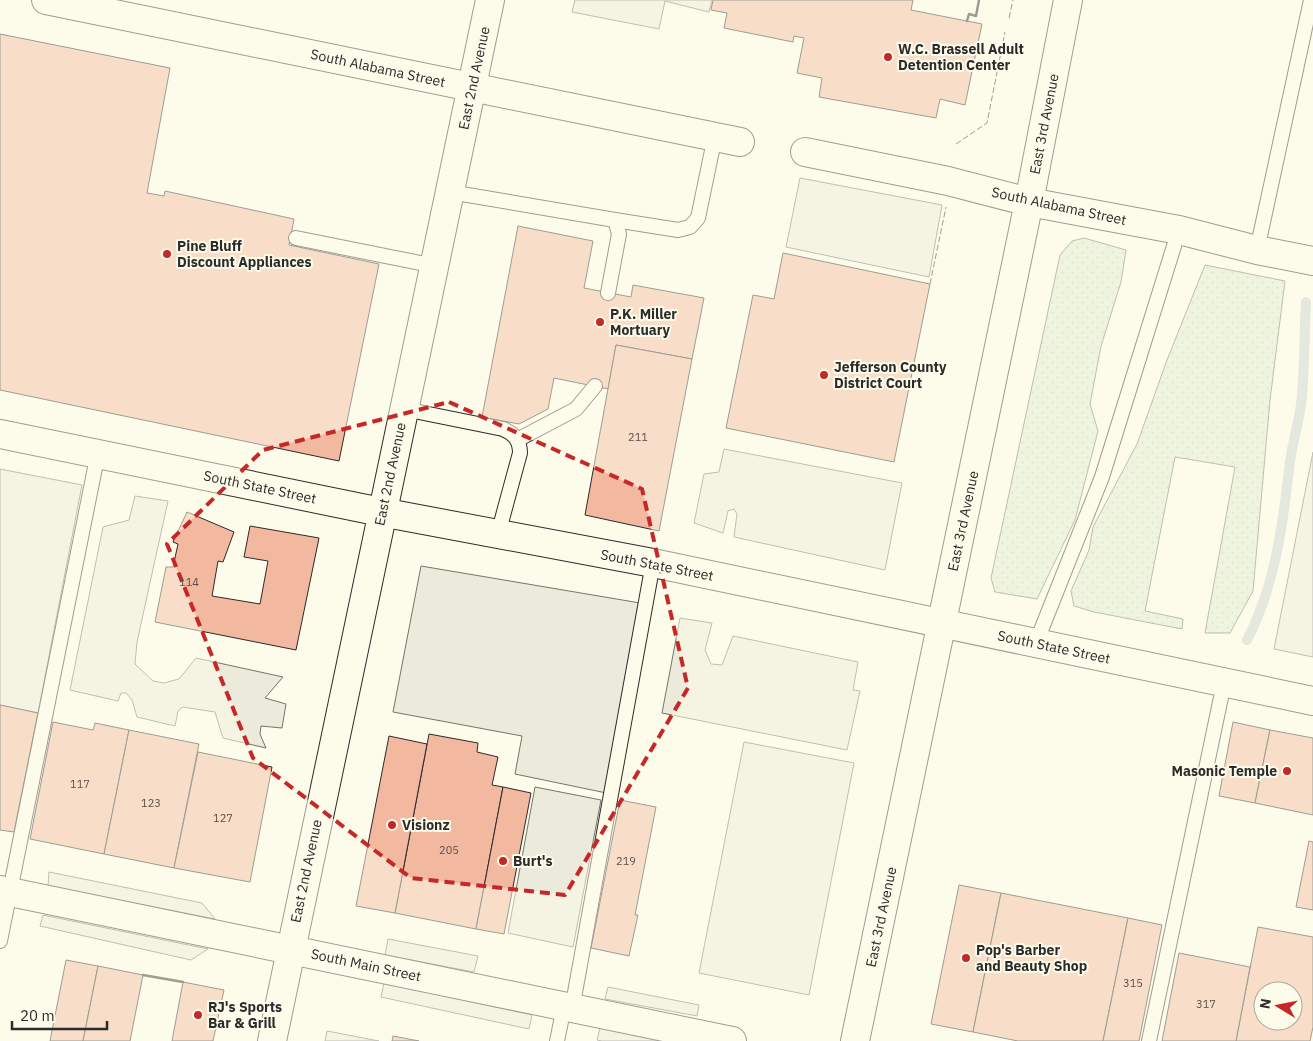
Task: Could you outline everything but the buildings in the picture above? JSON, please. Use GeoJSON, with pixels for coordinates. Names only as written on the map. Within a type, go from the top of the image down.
{"type":"FeatureCollection","features":[{"type":"Feature","properties":{"kind":"street","name":"South Alabama Street"},"geometry":{"type":"LineString","coordinates":[[46,0],[727,139]]}},
{"type":"Feature","properties":{"kind":"street","name":"East 2nd Avenue"},"geometry":{"type":"LineString","coordinates":[[272,1041],[381,512],[435,266],[490,0]]}},
{"type":"Feature","properties":{"kind":"street","name":"East 3rd Avenue"},"geometry":{"type":"LineString","coordinates":[[855,1041],[1068,0]]}},
{"type":"Feature","properties":{"kind":"street","name":"South Alabama Street"},"geometry":{"type":"LineString","coordinates":[[805,152],[948,181],[1028,202],[1179,230],[1257,250],[1313,261]]}},
{"type":"Feature","properties":{"kind":"street","name":"South State Street"},"geometry":{"type":"LineString","coordinates":[[0,434],[381,512],[653,563],[1313,701]]}},
{"type":"Feature","properties":{"kind":"street","name":"South Main Street"},"geometry":{"type":"LineString","coordinates":[[5,891],[732,1041]]}},
{"type":"Feature","properties":{"kind":"lane"},"geometry":{"type":"LineString","coordinates":[[1257,250],[1311,0]]}},
{"type":"Feature","properties":{"kind":"lane"},"geometry":{"type":"LineString","coordinates":[[450,192],[678,230],[690,227],[698,218],[727,139]]}},
{"type":"Feature","properties":{"kind":"lane"},"geometry":{"type":"LineString","coordinates":[[608,293],[619,234],[615,220]]}},
{"type":"Feature","properties":{"kind":"lane"},"geometry":{"type":"LineString","coordinates":[[1036,643],[1102,477],[1179,230]]}},
{"type":"Feature","properties":{"kind":"lane"},"geometry":{"type":"LineString","coordinates":[[296,238],[435,266]]}},
{"type":"Feature","properties":{"kind":"lane"},"geometry":{"type":"LineString","coordinates":[[517,440],[576,409],[595,386]]}},
{"type":"Feature","properties":{"kind":"lane"},"geometry":{"type":"LineString","coordinates":[[404,409],[503,430],[510,432],[517,440],[520,453],[498,534]]}},
{"type":"Feature","properties":{"kind":"lane"},"geometry":{"type":"LineString","coordinates":[[0,941],[5,891],[98,453]]}},
{"type":"Feature","properties":{"kind":"lane"},"geometry":{"type":"LineString","coordinates":[[557,1041],[568,1008],[653,563]]}},
{"type":"Feature","properties":{"kind":"lane"},"geometry":{"type":"LineString","coordinates":[[1149,1041],[1224,683]]}},
{"type":"Feature","properties":{"kind":"highlighted area"},"geometry":{"type":"Polygon","coordinates":[[[449,402],[642,489],[688,688],[565,895],[411,878],[253,758],[167,544],[263,450],[449,402]]]}},
{"type":"Feature","properties":{"kind":"green space"},"geometry":{"type":"Polygon","coordinates":[[[1084,238],[1126,250],[1121,282],[1101,346],[1090,404],[1098,431],[1075,520],[1037,599],[995,592],[991,578],[1060,255],[1072,241],[1084,238]]]}},
{"type":"Feature","properties":{"kind":"green space"},"geometry":{"type":"Polygon","coordinates":[[[1205,265],[1285,281],[1270,400],[1253,591],[1230,633],[1205,633],[1235,467],[1175,457],[1145,611],[1183,619],[1182,629],[1094,612],[1074,606],[1071,591],[1089,550],[1093,527],[1137,444],[1167,360],[1205,265]]]}},
{"type":"Feature","properties":{"kind":"shaded area"},"geometry":{"type":"Polygon","coordinates":[[[575,0],[712,0],[709,12],[665,1],[659,29],[572,12],[575,0]]]}},
{"type":"Feature","properties":{"kind":"shaded area"},"geometry":{"type":"Polygon","coordinates":[[[800,178],[942,205],[929,277],[786,247],[800,178]]]}},
{"type":"Feature","properties":{"kind":"shaded area"},"geometry":{"type":"Polygon","coordinates":[[[724,449],[902,483],[885,570],[734,537],[737,514],[734,509],[728,511],[723,533],[694,523],[704,474],[719,472],[724,449]]]}},
{"type":"Feature","properties":{"kind":"shaded area"},"geometry":{"type":"Polygon","coordinates":[[[1313,452],[1313,657],[1274,649],[1313,452]]]}},
{"type":"Feature","properties":{"kind":"shaded area"},"geometry":{"type":"Polygon","coordinates":[[[0,469],[82,485],[38,713],[0,705],[0,469]]]}},
{"type":"Feature","properties":{"kind":"shaded area"},"geometry":{"type":"Polygon","coordinates":[[[135,496],[168,501],[137,642],[135,664],[153,681],[164,683],[179,679],[196,658],[283,677],[265,698],[286,704],[282,728],[261,726],[260,734],[266,748],[223,738],[215,712],[183,707],[178,711],[175,726],[137,717],[132,700],[126,693],[121,693],[118,701],[70,690],[103,527],[129,520],[135,496]]]}},
{"type":"Feature","properties":{"kind":"shaded area"},"geometry":{"type":"Polygon","coordinates":[[[421,566],[652,605],[616,795],[515,774],[522,736],[393,712],[421,566]]]}},
{"type":"Feature","properties":{"kind":"shaded area"},"geometry":{"type":"Polygon","coordinates":[[[680,618],[712,623],[705,650],[711,664],[722,665],[733,636],[858,662],[853,690],[860,691],[847,750],[662,713],[680,618]]]}},
{"type":"Feature","properties":{"kind":"shaded area"},"geometry":{"type":"Polygon","coordinates":[[[744,742],[854,763],[809,995],[699,973],[744,742]]]}},
{"type":"Feature","properties":{"kind":"shaded area"},"geometry":{"type":"Polygon","coordinates":[[[535,787],[601,800],[573,947],[508,933],[535,787]]]}},
{"type":"Feature","properties":{"kind":"shaded area"},"geometry":{"type":"Polygon","coordinates":[[[49,872],[202,903],[215,919],[48,886],[49,872]]]}},
{"type":"Feature","properties":{"kind":"shaded area"},"geometry":{"type":"Polygon","coordinates":[[[43,915],[208,949],[191,960],[40,926],[43,915]]]}},
{"type":"Feature","properties":{"kind":"shaded area"},"geometry":{"type":"Polygon","coordinates":[[[388,939],[478,956],[474,972],[385,955],[388,939]]]}},
{"type":"Feature","properties":{"kind":"shaded area"},"geometry":{"type":"Polygon","coordinates":[[[384,983],[532,1015],[529,1029],[381,997],[384,983]]]}},
{"type":"Feature","properties":{"kind":"shaded area"},"geometry":{"type":"Polygon","coordinates":[[[608,987],[699,1005],[697,1016],[605,999],[608,987]]]}},
{"type":"Feature","properties":{"kind":"shaded area"},"geometry":{"type":"Polygon","coordinates":[[[600,1028],[662,1041],[597,1040],[600,1028]]]}},
{"type":"Feature","properties":{"kind":"shaded area"},"geometry":{"type":"Polygon","coordinates":[[[327,1031],[379,1041],[325,1041],[327,1031]]]}},
{"type":"Feature","properties":{"kind":"waterway"},"geometry":{"type":"LineString","coordinates":[[1247,640],[1265,597],[1277,553],[1290,461],[1301,405],[1306,302]]}},
{"type":"Feature","properties":{"kind":"fence"},"geometry":{"type":"LineString","coordinates":[[1009,18],[1013,0]]}},
{"type":"Feature","properties":{"kind":"fence"},"geometry":{"type":"LineString","coordinates":[[956,144],[987,123],[1005,32]]}},
{"type":"Feature","properties":{"kind":"fence"},"geometry":{"type":"LineString","coordinates":[[930,284],[946,207]]}},
{"type":"Feature","properties":{"kind":"wall"},"geometry":{"type":"LineString","coordinates":[[967,21],[969,14],[976,16],[979,0]]}},
{"type":"Feature","properties":{"kind":"wall"},"geometry":{"type":"LineString","coordinates":[[143,975],[183,982]]}},
{"type":"Feature","properties":{"kind":"place","name":"W.C. Brassell Adult Detention Center"},"geometry":{"type":"Point","coordinates":[888,57]}},
{"type":"Feature","properties":{"kind":"place","name":"Pine Bluff Discount Appliances"},"geometry":{"type":"Point","coordinates":[167,254]}},
{"type":"Feature","properties":{"kind":"place","name":"P.K. Miller Mortuary"},"geometry":{"type":"Point","coordinates":[600,322]}},
{"type":"Feature","properties":{"kind":"place","name":"Jefferson County District Court"},"geometry":{"type":"Point","coordinates":[824,375]}},
{"type":"Feature","properties":{"kind":"place","name":"Masonic Temple"},"geometry":{"type":"Point","coordinates":[1287,771]}},
{"type":"Feature","properties":{"kind":"place","name":"Visionz"},"geometry":{"type":"Point","coordinates":[392,825]}},
{"type":"Feature","properties":{"kind":"place","name":"Burt's"},"geometry":{"type":"Point","coordinates":[503,861]}},
{"type":"Feature","properties":{"kind":"place","name":"Pop's Barber and Beauty Shop"},"geometry":{"type":"Point","coordinates":[966,958]}},
{"type":"Feature","properties":{"kind":"place","name":"RJ's Sports Bar & Grill"},"geometry":{"type":"Point","coordinates":[198,1015]}}]}
